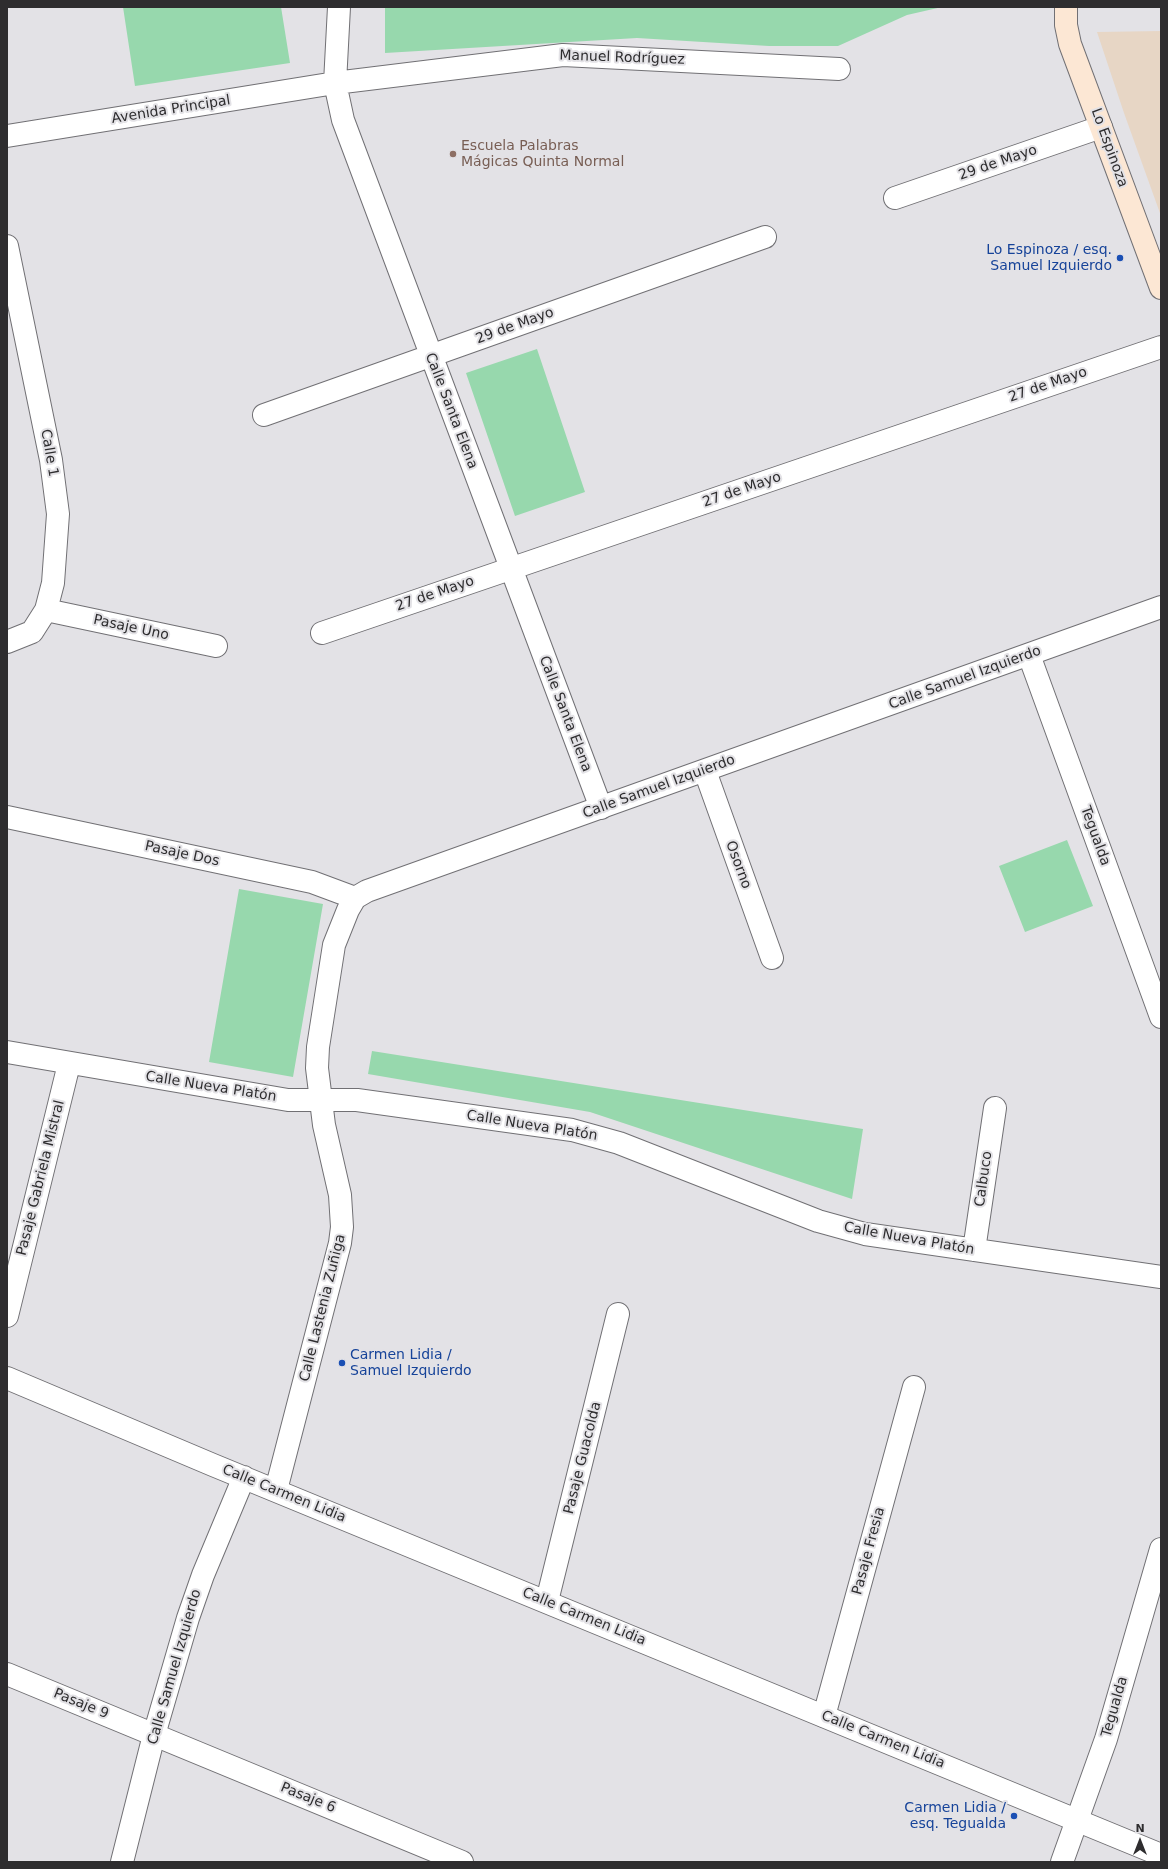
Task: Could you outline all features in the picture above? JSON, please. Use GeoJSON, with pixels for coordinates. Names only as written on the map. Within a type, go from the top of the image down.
{"type":"FeatureCollection","features":[{"type":"Feature","properties":{"kind":"main road","name":"Lo Espinoza"},"geometry":{"type":"LineString","coordinates":[[1066,7],[1066,25],[1070,44],[1161,288]]}},
{"type":"Feature","properties":{"kind":"street","name":"Calle Santa Elena"},"geometry":{"type":"LineString","coordinates":[[339,7],[335,83],[343,120],[430,356],[601,808]]}},
{"type":"Feature","properties":{"kind":"street","name":"Manuel Rodríguez"},"geometry":{"type":"LineString","coordinates":[[335,83],[563,55],[839,69]]}},
{"type":"Feature","properties":{"kind":"street","name":"Avenida Principal"},"geometry":{"type":"LineString","coordinates":[[7,136],[335,83]]}},
{"type":"Feature","properties":{"kind":"street","name":"29 de Mayo"},"geometry":{"type":"LineString","coordinates":[[895,198],[1101,126]]}},
{"type":"Feature","properties":{"kind":"street","name":"29 de Mayo"},"geometry":{"type":"LineString","coordinates":[[264,415],[765,237]]}},
{"type":"Feature","properties":{"kind":"street","name":"Calle 1"},"geometry":{"type":"LineString","coordinates":[[7,246],[51,460],[56,494],[57,534],[53,583],[46,610],[32,632],[7,642]]}},
{"type":"Feature","properties":{"kind":"street","name":"27 de Mayo"},"geometry":{"type":"LineString","coordinates":[[322,633],[1161,347]]}},
{"type":"Feature","properties":{"kind":"street","name":"Calle Samuel Izquierdo"},"geometry":{"type":"LineString","coordinates":[[355,898],[367,891],[1161,607]]}},
{"type":"Feature","properties":{"kind":"street","name":"Pasaje Uno"},"geometry":{"type":"LineString","coordinates":[[46,610],[216,646]]}},
{"type":"Feature","properties":{"kind":"street","name":"Tegualda"},"geometry":{"type":"LineString","coordinates":[[1029,655],[1161,1017]]}},
{"type":"Feature","properties":{"kind":"street","name":"Osorno"},"geometry":{"type":"LineString","coordinates":[[704,771],[772,958]]}},
{"type":"Feature","properties":{"kind":"street","name":"Pasaje Dos"},"geometry":{"type":"LineString","coordinates":[[7,817],[312,882],[355,898]]}},
{"type":"Feature","properties":{"kind":"street"},"geometry":{"type":"LineString","coordinates":[[320,1100],[317,1068],[318,1047],[329,970],[334,945],[348,910],[355,898]]}},
{"type":"Feature","properties":{"kind":"street","name":"Calle Nueva Platón"},"geometry":{"type":"LineString","coordinates":[[7,1052],[69,1064],[288,1100],[357,1100],[572,1130],[619,1142],[818,1221],[842,1228],[889,1239],[1161,1277]]}},
{"type":"Feature","properties":{"kind":"street","name":"Pasaje Gabriela Mistral"},"geometry":{"type":"LineString","coordinates":[[7,1316],[69,1064]]}},
{"type":"Feature","properties":{"kind":"street","name":"Calle Lastenia Zuñiga"},"geometry":{"type":"LineString","coordinates":[[276,1490],[340,1243],[342,1211],[340,1195],[320,1100]]}},
{"type":"Feature","properties":{"kind":"street","name":"Calbuco"},"geometry":{"type":"LineString","coordinates":[[974,1250],[995,1108]]}},
{"type":"Feature","properties":{"kind":"street","name":"Pasaje Guacolda"},"geometry":{"type":"LineString","coordinates":[[547,1601],[618,1314]]}},
{"type":"Feature","properties":{"kind":"street","name":"Calle Carmen Lidia"},"geometry":{"type":"LineString","coordinates":[[7,1378],[1161,1855]]}},
{"type":"Feature","properties":{"kind":"street","name":"Pasaje Fresia"},"geometry":{"type":"LineString","coordinates":[[824,1716],[914,1387]]}},
{"type":"Feature","properties":{"kind":"street","name":"Calle Samuel Izquierdo"},"geometry":{"type":"LineString","coordinates":[[122,1862],[154,1734],[175,1660],[203,1575],[244,1477]]}},
{"type":"Feature","properties":{"kind":"street","name":"Tegualda"},"geometry":{"type":"LineString","coordinates":[[1062,1862],[1078,1821],[1106,1739],[1160,1558]]}},
{"type":"Feature","properties":{"kind":"street","name":"Pasaje 9"},"geometry":{"type":"LineString","coordinates":[[7,1674],[154,1734]]}},
{"type":"Feature","properties":{"kind":"street","name":"Pasaje 6"},"geometry":{"type":"LineString","coordinates":[[154,1734],[462,1862]]}},
{"type":"Feature","properties":{"kind":"shaded area"},"geometry":{"type":"Polygon","coordinates":[[[1161,31],[1161,216],[1097,32],[1161,31]]]}},
{"type":"Feature","properties":{"kind":"green space"},"geometry":{"type":"Polygon","coordinates":[[[123,7],[281,7],[290,63],[135,86],[123,7]]]}},
{"type":"Feature","properties":{"kind":"green space"},"geometry":{"type":"Polygon","coordinates":[[[385,7],[942,7],[907,15],[838,46],[769,46],[637,38],[385,53],[385,7]]]}},
{"type":"Feature","properties":{"kind":"green space"},"geometry":{"type":"Polygon","coordinates":[[[537,349],[585,492],[515,516],[466,373],[537,349]]]}},
{"type":"Feature","properties":{"kind":"green space"},"geometry":{"type":"Polygon","coordinates":[[[1067,840],[1093,906],[1025,932],[999,866],[1067,840]]]}},
{"type":"Feature","properties":{"kind":"green space"},"geometry":{"type":"Polygon","coordinates":[[[239,889],[323,904],[293,1077],[209,1062],[239,889]]]}},
{"type":"Feature","properties":{"kind":"green space"},"geometry":{"type":"Polygon","coordinates":[[[372,1051],[863,1129],[852,1199],[590,1112],[368,1074],[372,1051]]]}},
{"type":"Feature","properties":{"kind":"place","name":"Escuela Palabras Mágicas Quinta Normal"},"geometry":{"type":"Point","coordinates":[453,154]}},
{"type":"Feature","properties":{"kind":"place","name":"Lo Espinoza / esq. Samuel Izquierdo"},"geometry":{"type":"Point","coordinates":[1120,258]}},
{"type":"Feature","properties":{"kind":"place","name":"Carmen Lidia / Samuel Izquierdo"},"geometry":{"type":"Point","coordinates":[342,1363]}},
{"type":"Feature","properties":{"kind":"place","name":"Carmen Lidia / esq. Tegualda"},"geometry":{"type":"Point","coordinates":[1014,1816]}}]}
